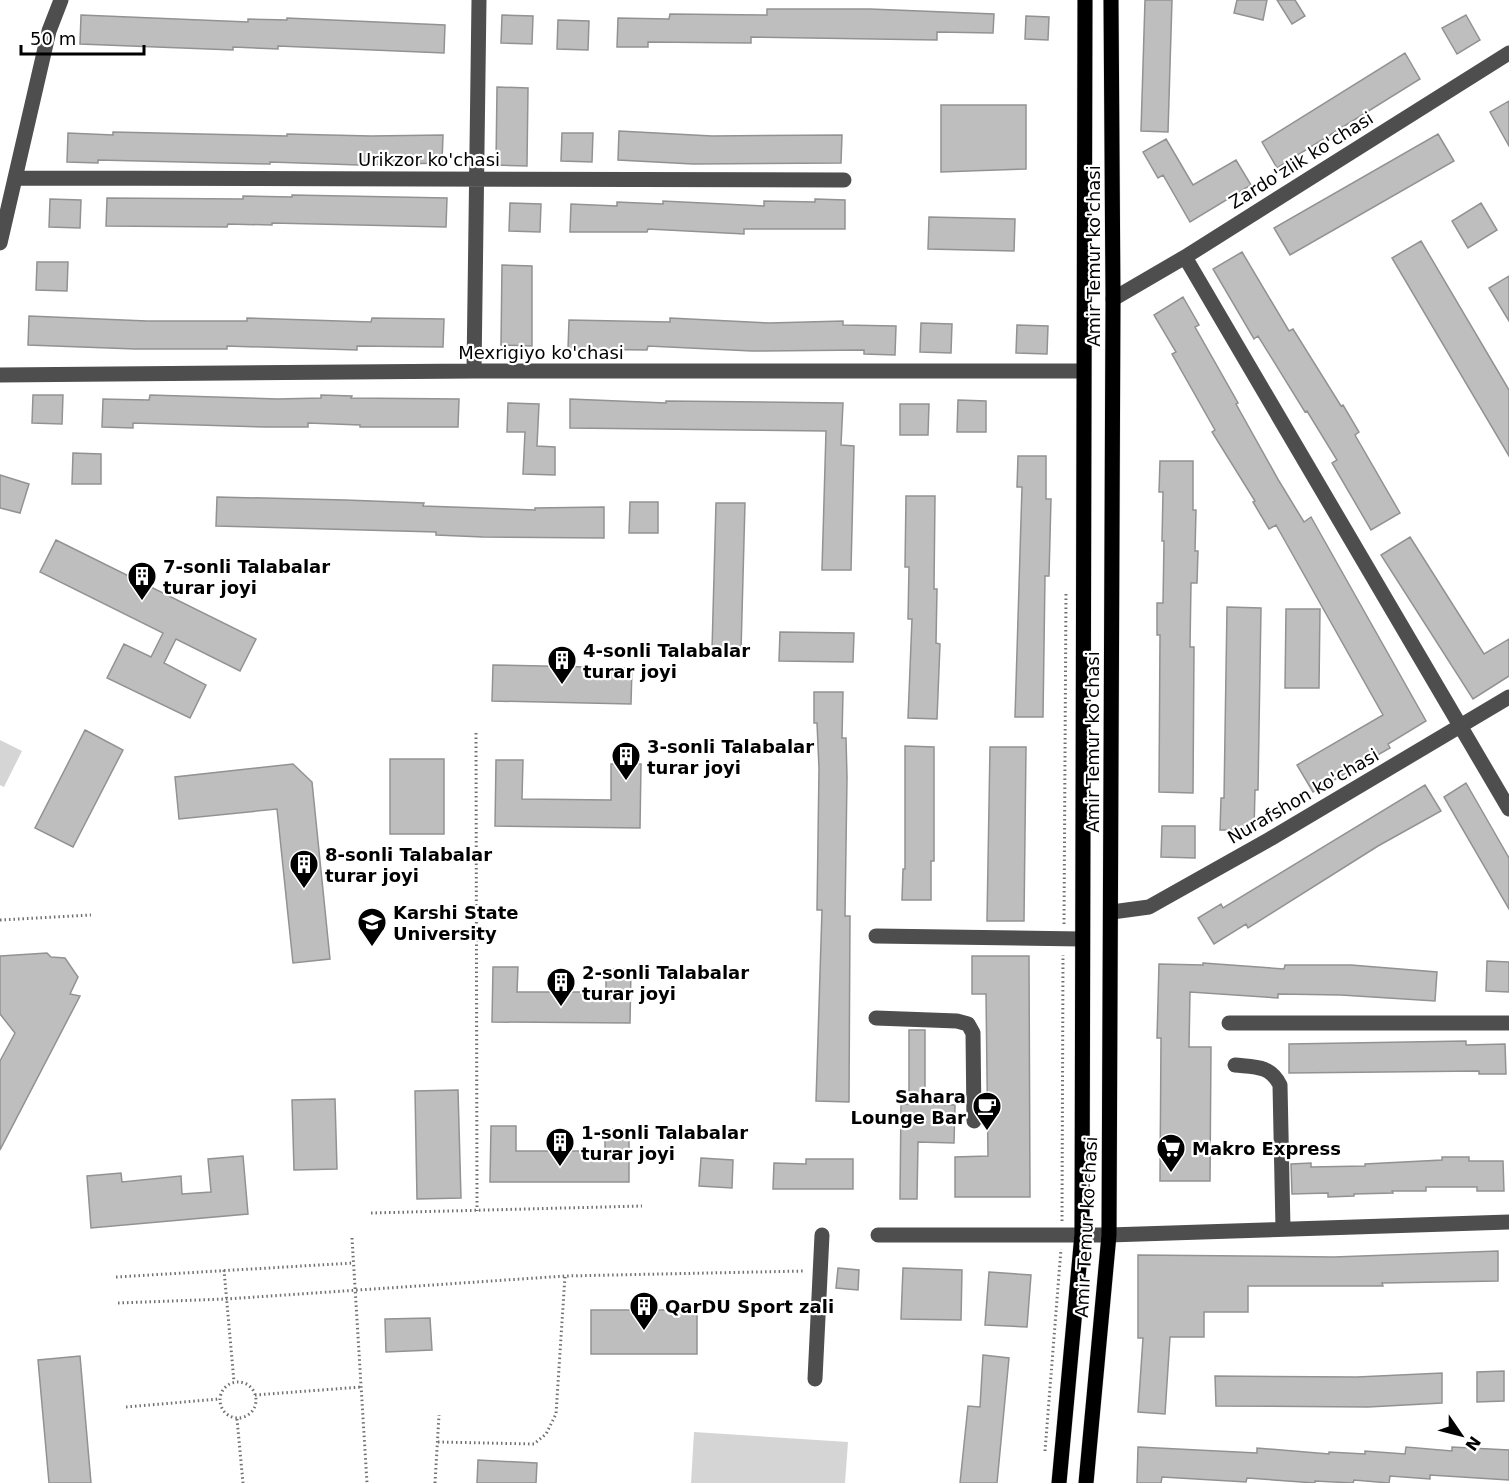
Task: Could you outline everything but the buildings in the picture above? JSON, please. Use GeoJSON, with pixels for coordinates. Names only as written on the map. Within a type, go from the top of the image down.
{"type":"FeatureCollection","features":[{"type":"Feature","properties":{"kind":"main road","name":"Amir Temur ko'chasi"},"geometry":{"type":"LineString","coordinates":[[1059,1483],[1082,1234],[1084,0]]}},
{"type":"Feature","properties":{"kind":"main road","name":"Amir Temur ko'chasi"},"geometry":{"type":"LineString","coordinates":[[1086,1483],[1109,1235],[1113,299],[1111,0]]}},
{"type":"Feature","properties":{"kind":"street"},"geometry":{"type":"LineString","coordinates":[[0,243],[49,31],[61,0]]}},
{"type":"Feature","properties":{"kind":"street"},"geometry":{"type":"LineString","coordinates":[[474,371],[479,0]]}},
{"type":"Feature","properties":{"kind":"street","name":"Zardo'zlik ko'chasi"},"geometry":{"type":"LineString","coordinates":[[1113,299],[1185,257],[1509,53]]}},
{"type":"Feature","properties":{"kind":"street","name":"Urikzor ko'chasi"},"geometry":{"type":"LineString","coordinates":[[15,178],[844,180]]}},
{"type":"Feature","properties":{"kind":"street"},"geometry":{"type":"LineString","coordinates":[[1185,257],[1509,809]]}},
{"type":"Feature","properties":{"kind":"street","name":"Mexrigiyo ko'chasi"},"geometry":{"type":"LineString","coordinates":[[0,375],[474,371],[1082,371]]}},
{"type":"Feature","properties":{"kind":"street","name":"Nurafshon ko'chasi"},"geometry":{"type":"LineString","coordinates":[[1112,912],[1149,907],[1270,839],[1509,698]]}},
{"type":"Feature","properties":{"kind":"street"},"geometry":{"type":"LineString","coordinates":[[876,936],[1082,939]]}},
{"type":"Feature","properties":{"kind":"street"},"geometry":{"type":"LineString","coordinates":[[876,1018],[957,1021],[968,1024],[973,1033],[974,1121]]}},
{"type":"Feature","properties":{"kind":"street"},"geometry":{"type":"LineString","coordinates":[[1229,1023],[1509,1023]]}},
{"type":"Feature","properties":{"kind":"street"},"geometry":{"type":"LineString","coordinates":[[1235,1065],[1266,1068],[1275,1075],[1280,1085],[1283,1229]]}},
{"type":"Feature","properties":{"kind":"street"},"geometry":{"type":"LineString","coordinates":[[878,1235],[1062,1233],[1109,1235],[1509,1222]]}},
{"type":"Feature","properties":{"kind":"street"},"geometry":{"type":"LineString","coordinates":[[815,1379],[818,1271],[822,1235]]}},
{"type":"Feature","properties":{"kind":"path"},"geometry":{"type":"LineString","coordinates":[[1044,1459],[1062,1233],[1066,586]]}},
{"type":"Feature","properties":{"kind":"path"},"geometry":{"type":"LineString","coordinates":[[476,733],[477,1211]]}},
{"type":"Feature","properties":{"kind":"path"},"geometry":{"type":"LineString","coordinates":[[0,920],[91,915]]}},
{"type":"Feature","properties":{"kind":"path"},"geometry":{"type":"LineString","coordinates":[[371,1213],[642,1206]]}},
{"type":"Feature","properties":{"kind":"path"},"geometry":{"type":"LineString","coordinates":[[352,1238],[367,1483]]}},
{"type":"Feature","properties":{"kind":"path"},"geometry":{"type":"LineString","coordinates":[[116,1277],[353,1263]]}},
{"type":"Feature","properties":{"kind":"path"},"geometry":{"type":"LineString","coordinates":[[224,1270],[234,1382]]}},
{"type":"Feature","properties":{"kind":"path"},"geometry":{"type":"LineString","coordinates":[[118,1303],[226,1299],[565,1276],[818,1271]]}},
{"type":"Feature","properties":{"kind":"path"},"geometry":{"type":"LineString","coordinates":[[438,1442],[534,1444],[546,1434],[556,1414],[565,1276]]}},
{"type":"Feature","properties":{"kind":"path"},"geometry":{"type":"LineString","coordinates":[[234,1382],[246,1383],[255,1395],[253,1410],[237,1419],[222,1410],[219,1399],[224,1388],[234,1382]]}},
{"type":"Feature","properties":{"kind":"path"},"geometry":{"type":"LineString","coordinates":[[255,1395],[361,1387]]}},
{"type":"Feature","properties":{"kind":"path"},"geometry":{"type":"LineString","coordinates":[[126,1407],[219,1399]]}},
{"type":"Feature","properties":{"kind":"path"},"geometry":{"type":"LineString","coordinates":[[435,1483],[439,1415]]}},
{"type":"Feature","properties":{"kind":"path"},"geometry":{"type":"LineString","coordinates":[[237,1419],[243,1483]]}},
{"type":"Feature","properties":{"kind":"shaded area"},"geometry":{"type":"Polygon","coordinates":[[[0,740],[22,751],[4,787],[0,785],[0,740]]]}},
{"type":"Feature","properties":{"kind":"shaded area"},"geometry":{"type":"Polygon","coordinates":[[[694,1432],[848,1442],[845,1483],[691,1483],[694,1432]]]}},
{"type":"Feature","properties":{"kind":"place","name":"7-sonli Talabalar turar joyi"},"geometry":{"type":"Point","coordinates":[142,602]}},
{"type":"Feature","properties":{"kind":"place","name":"4-sonli Talabalar turar joyi"},"geometry":{"type":"Point","coordinates":[562,686]}},
{"type":"Feature","properties":{"kind":"place","name":"3-sonli Talabalar turar joyi"},"geometry":{"type":"Point","coordinates":[626,782]}},
{"type":"Feature","properties":{"kind":"place","name":"8-sonli Talabalar turar joyi"},"geometry":{"type":"Point","coordinates":[304,890]}},
{"type":"Feature","properties":{"kind":"place","name":"Karshi State University"},"geometry":{"type":"Point","coordinates":[372,948]}},
{"type":"Feature","properties":{"kind":"place","name":"2-sonli Talabalar turar joyi"},"geometry":{"type":"Point","coordinates":[561,1008]}},
{"type":"Feature","properties":{"kind":"place","name":"Sahara Lounge Bar"},"geometry":{"type":"Point","coordinates":[987,1132]}},
{"type":"Feature","properties":{"kind":"place","name":"1-sonli Talabalar turar joyi"},"geometry":{"type":"Point","coordinates":[560,1168]}},
{"type":"Feature","properties":{"kind":"place","name":"Makro Express"},"geometry":{"type":"Point","coordinates":[1171,1174]}},
{"type":"Feature","properties":{"kind":"place","name":"QarDU Sport zali"},"geometry":{"type":"Point","coordinates":[644,1332]}}]}
